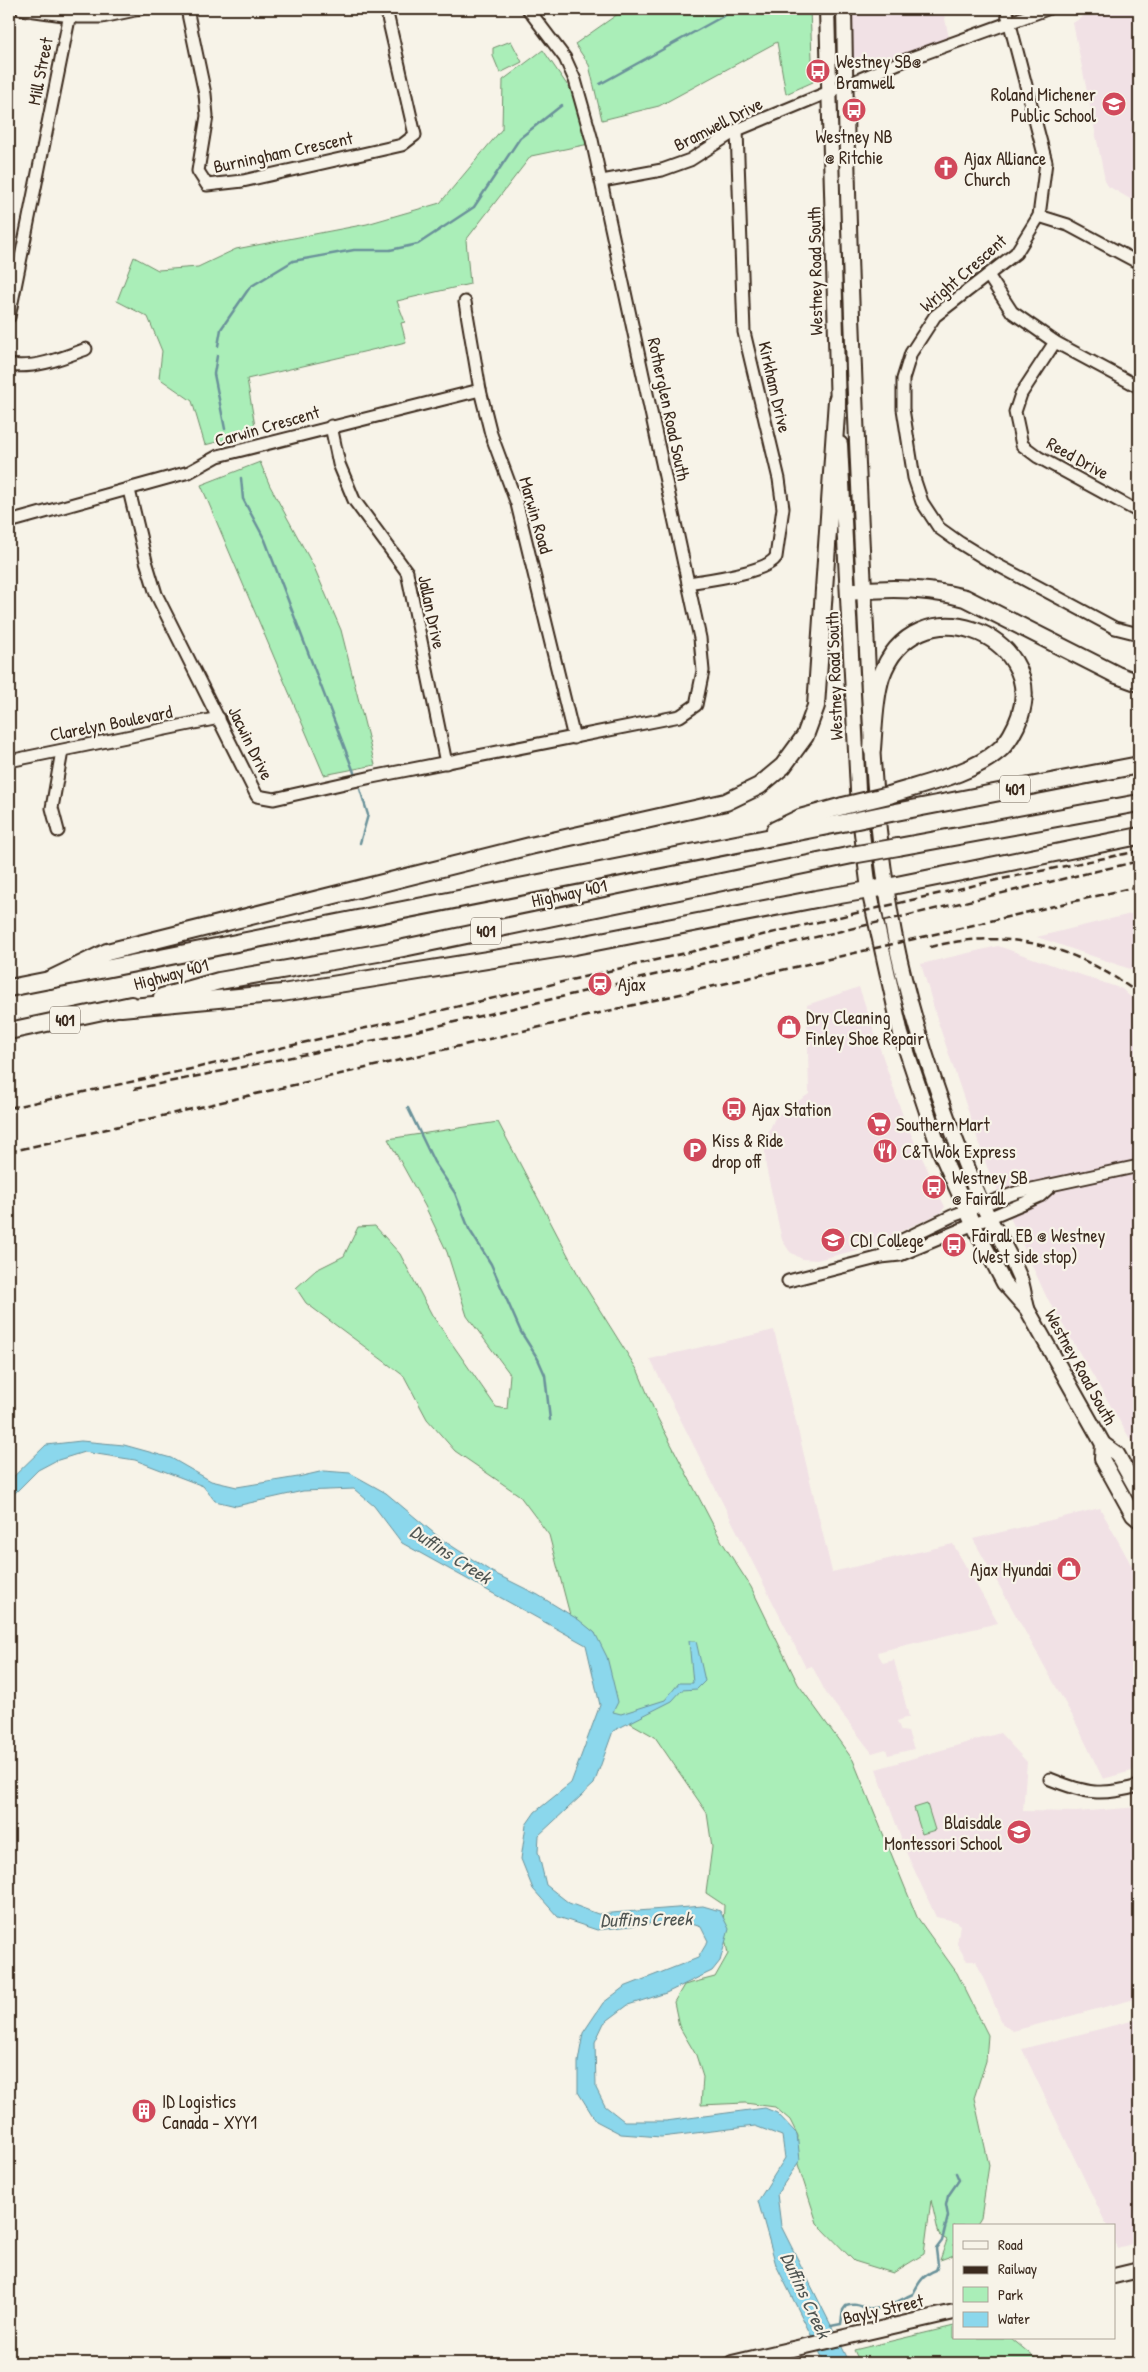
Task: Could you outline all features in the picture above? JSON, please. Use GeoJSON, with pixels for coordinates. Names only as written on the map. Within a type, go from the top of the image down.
{"type":"FeatureCollection","features":[{"type":"Feature","properties":{"kind":"highway"},"geometry":{"type":"LineString","coordinates":[[49,980],[107,952],[530,846],[726,802],[759,786],[782,766],[805,736],[816,706],[837,400]]}},
{"type":"Feature","properties":{"kind":"highway"},"geometry":{"type":"LineString","coordinates":[[856,591],[915,589],[965,598],[1117,675],[1139,683]]}},
{"type":"Feature","properties":{"kind":"highway"},"geometry":{"type":"LineString","coordinates":[[758,838],[800,818],[889,795],[978,765],[999,751],[1018,724],[1023,706],[1024,696],[1014,663],[1001,647],[987,635],[968,627],[929,628],[913,636],[902,644],[890,660],[881,677],[875,707],[872,749]]}},
{"type":"Feature","properties":{"kind":"highway","name":"Highway 401"},"geometry":{"type":"LineString","coordinates":[[9,988],[758,838],[1139,765]]}},
{"type":"Feature","properties":{"kind":"highway","name":"Highway 401"},"geometry":{"type":"LineString","coordinates":[[9,1032],[121,1008],[219,981],[389,951],[852,855],[1139,803]]}},
{"type":"Feature","properties":{"kind":"highway"},"geometry":{"type":"LineString","coordinates":[[121,1008],[282,993],[574,946],[886,888],[1139,836]]}},
{"type":"Feature","properties":{"kind":"main road","name":"Westney Road South"},"geometry":{"type":"LineString","coordinates":[[827,9],[837,400],[867,692],[874,789],[886,888],[894,934],[930,1072],[945,1116],[982,1205],[1020,1278],[1027,1308]]}},
{"type":"Feature","properties":{"kind":"main road","name":"Westney Road South"},"geometry":{"type":"LineString","coordinates":[[844,9],[858,503],[856,591],[857,783],[869,890],[892,996],[908,1058],[940,1151],[966,1210],[1004,1283],[1027,1308],[1103,1444],[1117,1454],[1139,1493]]}},
{"type":"Feature","properties":{"kind":"main road","name":"Westney Road South"},"geometry":{"type":"LineString","coordinates":[[1103,1444],[1102,1459],[1134,1515],[1139,1520]]}},
{"type":"Feature","properties":{"kind":"main road"},"geometry":{"type":"LineString","coordinates":[[1116,2276],[1139,2270]]}},
{"type":"Feature","properties":{"kind":"main road","name":"Bayly Street"},"geometry":{"type":"LineString","coordinates":[[732,2363],[953,2312]]}},
{"type":"Feature","properties":{"kind":"street"},"geometry":{"type":"LineString","coordinates":[[21,9],[70,12],[102,17],[140,9]]}},
{"type":"Feature","properties":{"kind":"street","name":"Burningham Crescent"},"geometry":{"type":"LineString","coordinates":[[187,9],[205,94],[207,116],[198,171],[207,186],[243,181],[402,145],[415,135],[386,9]]}},
{"type":"Feature","properties":{"kind":"street","name":"Rotherglen Road South"},"geometry":{"type":"LineString","coordinates":[[528,9],[565,58],[575,80],[602,181],[610,232],[631,310],[700,638],[703,671],[696,705],[680,716],[574,738]]}},
{"type":"Feature","properties":{"kind":"street","name":"Wright Crescent"},"geometry":{"type":"LineString","coordinates":[[1006,9],[1046,162],[1039,216],[1016,253],[935,316],[911,352],[903,378],[903,409],[914,478],[922,502],[939,528],[986,559],[1115,628],[1139,634]]}},
{"type":"Feature","properties":{"kind":"street","name":"Bramwell Drive"},"geometry":{"type":"LineString","coordinates":[[602,181],[662,170],[690,160],[737,130],[829,94],[845,85],[906,60],[1047,9]]}},
{"type":"Feature","properties":{"kind":"street","name":"Mill Street"},"geometry":{"type":"LineString","coordinates":[[9,316],[70,12]]}},
{"type":"Feature","properties":{"kind":"street","name":"Kirkham Drive"},"geometry":{"type":"LineString","coordinates":[[688,583],[752,570],[773,562],[776,557],[783,508],[779,479],[744,332],[737,130]]}},
{"type":"Feature","properties":{"kind":"street"},"geometry":{"type":"LineString","coordinates":[[1039,216],[1068,225],[1139,263]]}},
{"type":"Feature","properties":{"kind":"street"},"geometry":{"type":"LineString","coordinates":[[988,275],[1012,312],[1055,342],[1139,387]]}},
{"type":"Feature","properties":{"kind":"street","name":"Marwin Road"},"geometry":{"type":"LineString","coordinates":[[465,302],[480,390],[491,434],[518,504],[574,738]]}},
{"type":"Feature","properties":{"kind":"street","name":"Reed Drive"},"geometry":{"type":"LineString","coordinates":[[1055,342],[1020,394],[1015,412],[1022,445],[1038,457],[1139,512]]}},
{"type":"Feature","properties":{"kind":"street"},"geometry":{"type":"LineString","coordinates":[[9,365],[18,367],[38,364],[86,349]]}},
{"type":"Feature","properties":{"kind":"street","name":"Carwin Crescent"},"geometry":{"type":"LineString","coordinates":[[9,522],[190,472],[218,456],[480,390]]}},
{"type":"Feature","properties":{"kind":"street","name":"Jallan Drive"},"geometry":{"type":"LineString","coordinates":[[331,426],[340,464],[354,500],[407,572],[446,763]]}},
{"type":"Feature","properties":{"kind":"street","name":"Jacwin Drive"},"geometry":{"type":"LineString","coordinates":[[129,490],[156,594],[257,796],[274,799],[574,738]]}},
{"type":"Feature","properties":{"kind":"street","name":"Clarelyn Boulevard"},"geometry":{"type":"LineString","coordinates":[[9,761],[219,718]]}},
{"type":"Feature","properties":{"kind":"street"},"geometry":{"type":"LineString","coordinates":[[58,831],[52,808],[62,751]]}},
{"type":"Feature","properties":{"kind":"street"},"geometry":{"type":"LineString","coordinates":[[881,1257],[894,1244],[966,1210],[1037,1186],[1052,1185],[1139,1166]]}},
{"type":"Feature","properties":{"kind":"street"},"geometry":{"type":"LineString","coordinates":[[788,1282],[881,1257],[900,1255],[1040,1196],[1052,1185]]}},
{"type":"Feature","properties":{"kind":"street"},"geometry":{"type":"LineString","coordinates":[[1050,1779],[1080,1791],[1103,1794],[1139,1786]]}},
{"type":"Feature","properties":{"kind":"shaded area"},"geometry":{"type":"Polygon","coordinates":[[[848,9],[943,9],[949,38],[868,67],[854,59],[850,52],[848,9]]]}},
{"type":"Feature","properties":{"kind":"shaded area","name":"Roland Michener Public School"},"geometry":{"type":"Polygon","coordinates":[[[1106,9],[1139,9],[1139,204],[1106,185],[1073,23],[1085,15],[1106,9]]]}},
{"type":"Feature","properties":{"kind":"shaded area"},"geometry":{"type":"Polygon","coordinates":[[[1139,912],[1139,975],[1133,970],[1037,937],[1139,912]]]}},
{"type":"Feature","properties":{"kind":"shaded area"},"geometry":{"type":"Polygon","coordinates":[[[998,946],[1122,989],[1139,1005],[1139,1454],[1046,1296],[987,1167],[939,1025],[921,964],[998,946]]]}},
{"type":"Feature","properties":{"kind":"shaded area"},"geometry":{"type":"Polygon","coordinates":[[[859,987],[904,1119],[945,1207],[940,1213],[865,1248],[817,1260],[802,1259],[790,1252],[782,1240],[766,1167],[764,1141],[776,1116],[809,1094],[807,1005],[859,987]]]}},
{"type":"Feature","properties":{"kind":"shaded area"},"geometry":{"type":"Polygon","coordinates":[[[774,1330],[832,1572],[953,1544],[998,1623],[877,1652],[883,1663],[894,1660],[909,1717],[897,1721],[901,1731],[908,1732],[914,1749],[888,1755],[886,1749],[872,1753],[826,1693],[812,1666],[806,1668],[650,1359],[774,1330]]]}},
{"type":"Feature","properties":{"kind":"shaded area"},"geometry":{"type":"Polygon","coordinates":[[[1100,1508],[1139,1579],[1139,1769],[1103,1779],[1073,1717],[973,1539],[1100,1508]]]}},
{"type":"Feature","properties":{"kind":"shaded area","name":"Blaisdale Montessori School"},"geometry":{"type":"Polygon","coordinates":[[[1000,1733],[1027,1762],[1023,1811],[1076,1812],[1139,1807],[1139,1998],[1013,2031],[1003,2025],[976,1961],[967,1961],[957,1944],[960,1925],[955,1921],[936,1917],[906,1852],[876,1769],[1000,1733]]]}},
{"type":"Feature","properties":{"kind":"shaded area"},"geometry":{"type":"Polygon","coordinates":[[[1139,2019],[1139,2242],[1117,2248],[1116,2224],[1106,2224],[1022,2049],[1139,2019]]]}},
{"type":"Feature","properties":{"kind":"green space"},"geometry":{"type":"Polygon","coordinates":[[[625,9],[810,9],[813,82],[786,94],[777,42],[659,106],[602,120],[589,65],[575,44],[625,9]]]}},
{"type":"Feature","properties":{"kind":"green space"},"geometry":{"type":"Polygon","coordinates":[[[511,41],[522,62],[500,73],[493,56],[493,48],[511,41]]]}},
{"type":"Feature","properties":{"kind":"green space"},"geometry":{"type":"Polygon","coordinates":[[[543,50],[572,92],[589,144],[531,156],[466,240],[470,284],[397,301],[405,322],[401,323],[406,342],[247,379],[256,432],[205,445],[192,401],[159,378],[162,351],[148,317],[117,301],[134,257],[158,270],[198,267],[236,249],[367,224],[440,203],[502,129],[503,80],[543,50]]]}},
{"type":"Feature","properties":{"kind":"green space"},"geometry":{"type":"Polygon","coordinates":[[[260,462],[270,486],[314,567],[341,630],[375,765],[324,775],[201,485],[260,462]]]}},
{"type":"Feature","properties":{"kind":"green space"},"geometry":{"type":"Polygon","coordinates":[[[498,1122],[581,1280],[638,1371],[657,1417],[722,1542],[751,1587],[798,1684],[853,1760],[917,1917],[957,1973],[988,2035],[986,2061],[974,2098],[989,2165],[981,2218],[977,2224],[953,2224],[953,2255],[940,2260],[947,2240],[939,2235],[931,2200],[924,2254],[893,2273],[854,2261],[817,2223],[796,2158],[798,2136],[790,2120],[775,2107],[745,2103],[701,2105],[703,2077],[696,2055],[679,2026],[674,2002],[684,1985],[715,1977],[728,1954],[723,1929],[724,1905],[706,1893],[712,1847],[707,1813],[655,1737],[611,1712],[595,1633],[570,1615],[549,1535],[519,1495],[455,1451],[427,1419],[404,1376],[306,1303],[296,1288],[316,1270],[344,1256],[358,1227],[375,1226],[400,1254],[432,1315],[496,1407],[507,1409],[510,1374],[467,1316],[447,1252],[425,1206],[388,1139],[498,1122]]]}},
{"type":"Feature","properties":{"kind":"green space"},"geometry":{"type":"Polygon","coordinates":[[[927,1804],[935,1830],[922,1834],[914,1808],[927,1804]]]}},
{"type":"Feature","properties":{"kind":"green space"},"geometry":{"type":"Polygon","coordinates":[[[953,2326],[953,2340],[1013,2340],[1041,2363],[860,2363],[854,2350],[953,2326]]]}},
{"type":"Feature","properties":{"kind":"water","name":"Duffins Creek"},"geometry":{"type":"Polygon","coordinates":[[[81,1441],[124,1445],[171,1458],[211,1481],[237,1487],[324,1471],[350,1473],[386,1493],[441,1539],[492,1572],[538,1595],[579,1620],[595,1633],[607,1657],[618,1702],[613,1712],[621,1714],[665,1700],[679,1683],[693,1683],[689,1641],[696,1641],[705,1681],[697,1689],[682,1690],[672,1701],[613,1731],[594,1784],[539,1835],[538,1852],[546,1885],[569,1903],[598,1914],[703,1906],[720,1911],[729,1929],[720,1961],[712,1971],[666,1993],[628,2005],[604,2023],[595,2042],[596,2088],[605,2106],[624,2121],[666,2121],[765,2108],[777,2113],[797,2134],[800,2160],[777,2194],[781,2226],[850,2363],[825,2363],[776,2265],[758,2201],[785,2158],[782,2136],[755,2126],[661,2137],[621,2134],[596,2121],[578,2092],[578,2062],[583,2033],[603,2003],[624,1987],[698,1958],[708,1941],[701,1927],[680,1920],[597,1930],[558,1917],[533,1889],[521,1859],[526,1825],[535,1812],[571,1783],[600,1705],[586,1645],[402,1543],[374,1506],[354,1489],[303,1491],[236,1506],[215,1501],[203,1486],[135,1460],[84,1452],[55,1461],[38,1470],[9,1499],[9,1481],[46,1445],[81,1441]]]}},
{"type":"Feature","properties":{"kind":"waterway"},"geometry":{"type":"LineString","coordinates":[[600,84],[736,9]]}},
{"type":"Feature","properties":{"kind":"waterway"},"geometry":{"type":"LineString","coordinates":[[218,346],[221,329],[250,287],[293,261],[354,250],[390,250],[418,244],[474,207],[520,138],[562,105]]}},
{"type":"Feature","properties":{"kind":"waterway"},"geometry":{"type":"LineString","coordinates":[[217,356],[214,374],[225,429]]}},
{"type":"Feature","properties":{"kind":"waterway"},"geometry":{"type":"LineString","coordinates":[[241,478],[243,499],[265,540],[355,775]]}},
{"type":"Feature","properties":{"kind":"waterway"},"geometry":{"type":"LineString","coordinates":[[360,789],[368,815],[360,843]]}},
{"type":"Feature","properties":{"kind":"waterway"},"geometry":{"type":"LineString","coordinates":[[408,1108],[434,1162],[455,1193],[469,1229],[491,1264],[521,1332],[538,1359],[545,1375],[550,1420]]}},
{"type":"Feature","properties":{"kind":"waterway"},"geometry":{"type":"LineString","coordinates":[[831,2326],[841,2324],[843,2310],[846,2306],[858,2305],[869,2309],[889,2306],[913,2294],[922,2279],[936,2270],[938,2265],[936,2249],[942,2241],[948,2216],[946,2205],[948,2196],[959,2180],[956,2173]]}},
{"type":"Feature","properties":{"kind":"railway"},"geometry":{"type":"LineString","coordinates":[[9,1108],[191,1069],[997,880],[1139,851]]}},
{"type":"Feature","properties":{"kind":"railway"},"geometry":{"type":"LineString","coordinates":[[134,1089],[395,1036],[1139,861]]}},
{"type":"Feature","properties":{"kind":"railway"},"geometry":{"type":"LineString","coordinates":[[9,1152],[1139,886]]}},
{"type":"Feature","properties":{"kind":"railway"},"geometry":{"type":"LineString","coordinates":[[930,947],[959,941],[987,939],[1014,940],[1040,945],[1066,953],[1091,964],[1115,977],[1139,994]]}},
{"type":"Feature","properties":{"kind":"place","name":"Westney SB@ Bramwell"},"geometry":{"type":"Point","coordinates":[818,71]}},
{"type":"Feature","properties":{"kind":"place","name":"Roland Michener Public School"},"geometry":{"type":"Point","coordinates":[1114,104]}},
{"type":"Feature","properties":{"kind":"place","name":"Westney NB @ Ritchie"},"geometry":{"type":"Point","coordinates":[854,110]}},
{"type":"Feature","properties":{"kind":"place","name":"Ajax Alliance Church"},"geometry":{"type":"Point","coordinates":[946,168]}},
{"type":"Feature","properties":{"kind":"place","name":"Ajax"},"geometry":{"type":"Point","coordinates":[600,984]}},
{"type":"Feature","properties":{"kind":"place","name":"Dry Cleaning Finley Shoe Repair"},"geometry":{"type":"Point","coordinates":[789,1027]}},
{"type":"Feature","properties":{"kind":"place","name":"Ajax Station"},"geometry":{"type":"Point","coordinates":[734,1109]}},
{"type":"Feature","properties":{"kind":"place","name":"Southern Mart"},"geometry":{"type":"Point","coordinates":[879,1124]}},
{"type":"Feature","properties":{"kind":"place","name":"Kiss & Ride drop off"},"geometry":{"type":"Point","coordinates":[695,1150]}},
{"type":"Feature","properties":{"kind":"place","name":"C&T Wok Express"},"geometry":{"type":"Point","coordinates":[885,1151]}},
{"type":"Feature","properties":{"kind":"place","name":"Westney SB @ Fairall"},"geometry":{"type":"Point","coordinates":[934,1187]}},
{"type":"Feature","properties":{"kind":"place","name":"CDI College"},"geometry":{"type":"Point","coordinates":[833,1240]}},
{"type":"Feature","properties":{"kind":"place","name":"Fairall EB @ Westney (West side stop)"},"geometry":{"type":"Point","coordinates":[954,1245]}},
{"type":"Feature","properties":{"kind":"place","name":"Ajax Hyundai"},"geometry":{"type":"Point","coordinates":[1069,1569]}},
{"type":"Feature","properties":{"kind":"place","name":"Blaisdale Montessori School"},"geometry":{"type":"Point","coordinates":[1019,1832]}},
{"type":"Feature","properties":{"kind":"place","name":"ID Logistics Canada - XYY1"},"geometry":{"type":"Point","coordinates":[144,2111]}}]}
